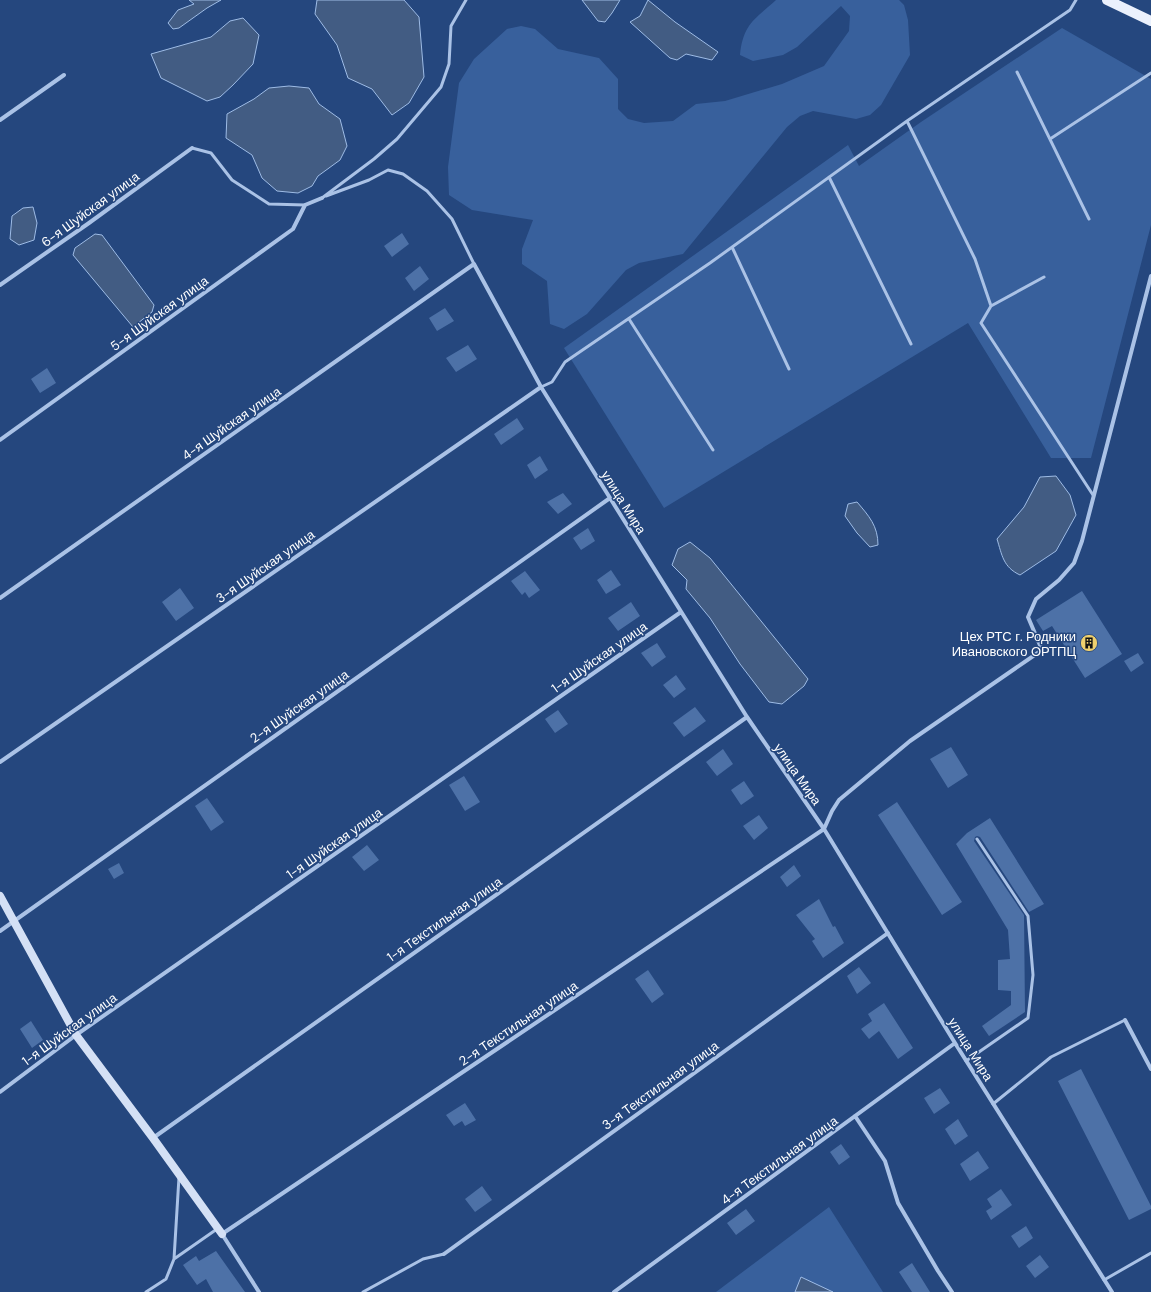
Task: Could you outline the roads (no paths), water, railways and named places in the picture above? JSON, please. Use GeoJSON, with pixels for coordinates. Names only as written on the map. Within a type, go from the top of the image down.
{"type":"FeatureCollection","features":[{"type":"Feature","properties":{"kind":"main road"},"geometry":{"type":"LineString","coordinates":[[1107,0],[1151,21]]}},
{"type":"Feature","properties":{"kind":"street"},"geometry":{"type":"LineString","coordinates":[[0,120],[64,75]]}},
{"type":"Feature","properties":{"kind":"street","name":"6-я Шуйская улица"},"geometry":{"type":"LineString","coordinates":[[0,285],[89,223],[192,148]]}},
{"type":"Feature","properties":{"kind":"street"},"geometry":{"type":"LineString","coordinates":[[305,205],[322,198]]}},
{"type":"Feature","properties":{"kind":"street","name":"5-я Шуйская улица"},"geometry":{"type":"LineString","coordinates":[[0,440],[293,229],[305,205]]}},
{"type":"Feature","properties":{"kind":"street","name":"улица Мира"},"geometry":{"type":"LineString","coordinates":[[474,264],[541,387],[747,717],[824,829],[955,1044],[1112,1292]]}},
{"type":"Feature","properties":{"kind":"street","name":"4-я Шуйская улица"},"geometry":{"type":"LineString","coordinates":[[0,598],[474,264]]}},
{"type":"Feature","properties":{"kind":"street"},"geometry":{"type":"LineString","coordinates":[[824,829],[832,811],[840,800],[910,741],[1042,650],[1028,617],[1036,599],[1059,580],[1074,563],[1082,541],[1151,276]]}},
{"type":"Feature","properties":{"kind":"street","name":"3-я Шуйская улица"},"geometry":{"type":"LineString","coordinates":[[0,762],[541,387]]}},
{"type":"Feature","properties":{"kind":"street","name":"2-я Шуйская улица"},"geometry":{"type":"LineString","coordinates":[[0,931],[610,498]]}},
{"type":"Feature","properties":{"kind":"street","name":"1-я Шуйская улица"},"geometry":{"type":"LineString","coordinates":[[0,1092],[76,1035],[681,612]]}},
{"type":"Feature","properties":{"kind":"street","name":"1-я Текстильная улица"},"geometry":{"type":"LineString","coordinates":[[153,1138],[747,717]]}},
{"type":"Feature","properties":{"kind":"street","name":"2-я Текстильная улица"},"geometry":{"type":"LineString","coordinates":[[220,1231],[824,829]]}},
{"type":"Feature","properties":{"kind":"street"},"geometry":{"type":"LineString","coordinates":[[0,896],[76,1035],[220,1231],[259,1292]]}},
{"type":"Feature","properties":{"kind":"street","name":"3-я Текстильная улица"},"geometry":{"type":"LineString","coordinates":[[444,1254],[888,933]]}},
{"type":"Feature","properties":{"kind":"street"},"geometry":{"type":"LineString","coordinates":[[1126,1020],[1151,1068]]}},
{"type":"Feature","properties":{"kind":"street","name":"4-я Текстильная улица"},"geometry":{"type":"LineString","coordinates":[[614,1292],[955,1044]]}},
{"type":"Feature","properties":{"kind":"street"},"geometry":{"type":"LineString","coordinates":[[855,1116],[885,1161],[898,1203],[952,1292]]}},
{"type":"Feature","properties":{"kind":"lane"},"geometry":{"type":"LineString","coordinates":[[322,198],[397,140],[441,86],[450,64],[451,26],[466,0]]}},
{"type":"Feature","properties":{"kind":"lane"},"geometry":{"type":"LineString","coordinates":[[541,387],[552,382],[565,362],[732,247],[907,121],[1070,10],[1076,0]]}},
{"type":"Feature","properties":{"kind":"lane"},"geometry":{"type":"LineString","coordinates":[[1017,72],[1089,219]]}},
{"type":"Feature","properties":{"kind":"lane"},"geometry":{"type":"LineString","coordinates":[[1050,139],[1151,73]]}},
{"type":"Feature","properties":{"kind":"lane"},"geometry":{"type":"LineString","coordinates":[[907,121],[975,259],[990,306]]}},
{"type":"Feature","properties":{"kind":"lane"},"geometry":{"type":"LineString","coordinates":[[192,148],[211,153],[232,180],[269,204],[305,205]]}},
{"type":"Feature","properties":{"kind":"lane"},"geometry":{"type":"LineString","coordinates":[[322,198],[370,180],[388,170],[402,174],[427,191],[452,219],[474,264]]}},
{"type":"Feature","properties":{"kind":"lane"},"geometry":{"type":"LineString","coordinates":[[829,177],[911,344]]}},
{"type":"Feature","properties":{"kind":"lane"},"geometry":{"type":"LineString","coordinates":[[732,247],[789,369]]}},
{"type":"Feature","properties":{"kind":"lane"},"geometry":{"type":"LineString","coordinates":[[1044,277],[990,306],[981,324],[1093,495]]}},
{"type":"Feature","properties":{"kind":"lane"},"geometry":{"type":"LineString","coordinates":[[629,318],[713,450]]}},
{"type":"Feature","properties":{"kind":"lane"},"geometry":{"type":"LineString","coordinates":[[966,1061],[1028,1018],[1033,975],[1028,916],[977,839]]}},
{"type":"Feature","properties":{"kind":"lane"},"geometry":{"type":"LineString","coordinates":[[993,1104],[1051,1057],[1126,1020]]}},
{"type":"Feature","properties":{"kind":"lane"},"geometry":{"type":"LineString","coordinates":[[146,1292],[166,1279],[174,1259],[179,1174]]}},
{"type":"Feature","properties":{"kind":"lane"},"geometry":{"type":"LineString","coordinates":[[174,1259],[220,1231]]}},
{"type":"Feature","properties":{"kind":"lane"},"geometry":{"type":"LineString","coordinates":[[1104,1280],[1151,1253]]}},
{"type":"Feature","properties":{"kind":"lane"},"geometry":{"type":"LineString","coordinates":[[364,1292],[423,1259],[444,1254]]}},
{"type":"Feature","properties":{"kind":"place","name":"Цех РТС г. Родники Ивановского ОРТПЦ"},"geometry":{"type":"Point","coordinates":[1089,643]}}]}
